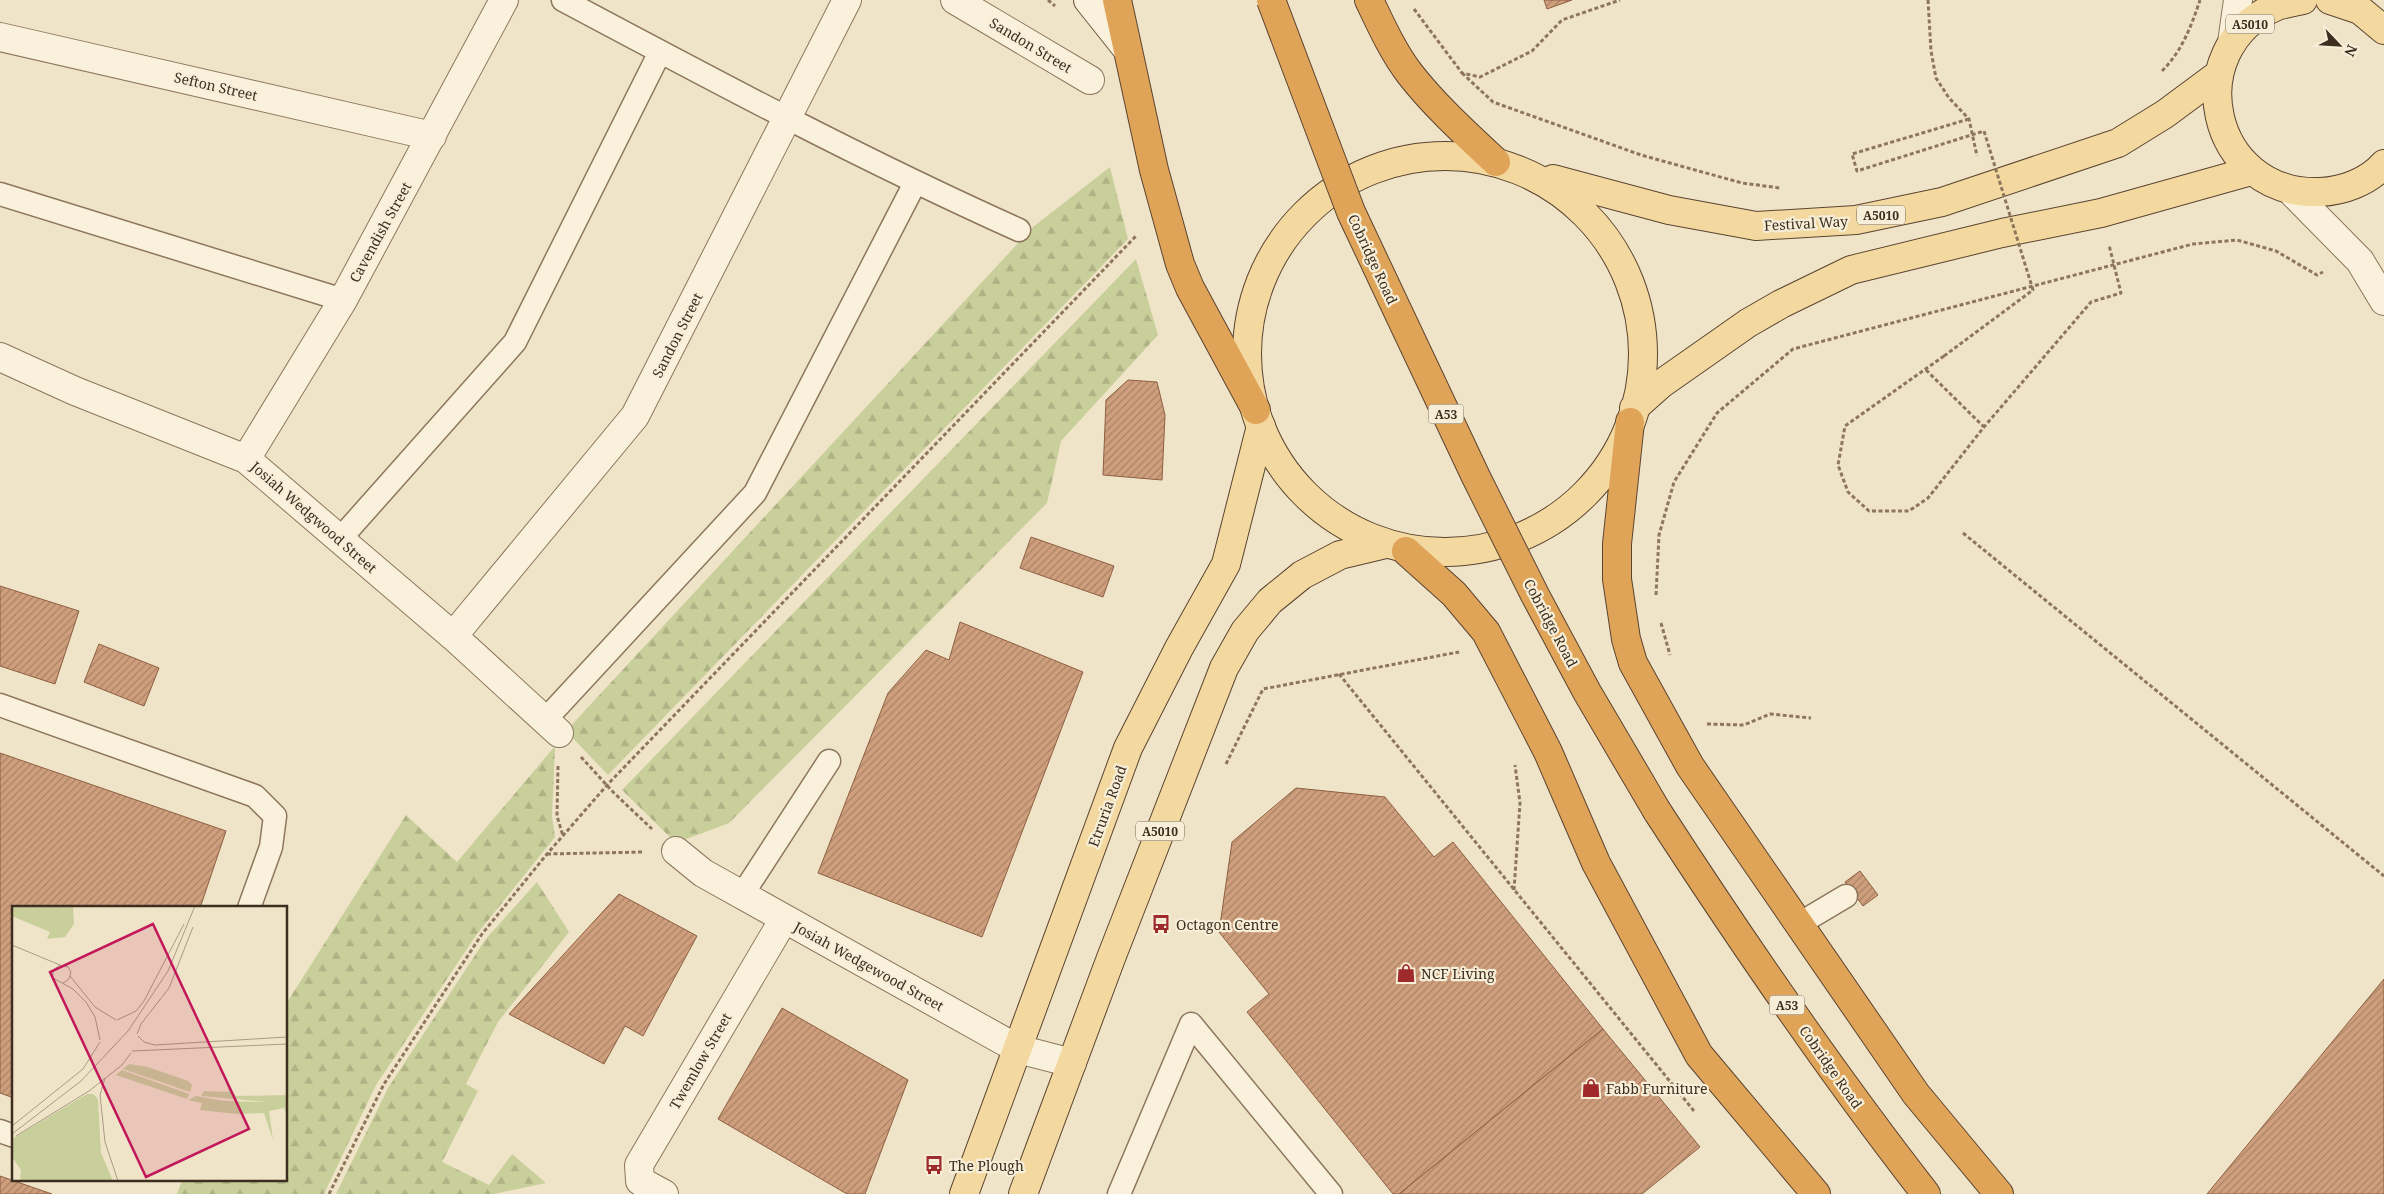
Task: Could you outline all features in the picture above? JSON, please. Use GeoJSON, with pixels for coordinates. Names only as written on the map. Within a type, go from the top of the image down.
{"type":"FeatureCollection","features":[{"type":"Feature","properties":{"kind":"highway"},"geometry":{"type":"LineString","coordinates":[[1117,0],[1154,170],[1180,264],[1190,288],[1258,418]]}},
{"type":"Feature","properties":{"kind":"highway","name":"Cobridge Road"},"geometry":{"type":"LineString","coordinates":[[1271,0],[1351,212],[1472,468],[1568,656],[1657,810],[1744,944],[1872,1125],[1926,1194]]}},
{"type":"Feature","properties":{"kind":"highway"},"geometry":{"type":"LineString","coordinates":[[1369,0],[1387,36],[1410,74],[1445,114],[1507,165]]}},
{"type":"Feature","properties":{"kind":"highway"},"geometry":{"type":"LineString","coordinates":[[1632,415],[1617,544],[1617,579],[1626,639],[1633,663],[1690,766],[1916,1094],[1999,1194]]}},
{"type":"Feature","properties":{"kind":"highway"},"geometry":{"type":"LineString","coordinates":[[1396,548],[1454,594],[1486,632],[1548,752],[1596,862],[1699,1055],[1816,1194]]}},
{"type":"Feature","properties":{"kind":"main road","name":"A5010"},"geometry":{"type":"LineString","coordinates":[[2303,0],[2278,6],[2255,19],[2232,43],[2219,74],[2218,110],[2228,143],[2251,171],[2266,181],[2291,191],[2336,192],[2354,185],[2384,164]]}},
{"type":"Feature","properties":{"kind":"main road"},"geometry":{"type":"LineString","coordinates":[[2343,4],[2384,7]]}},
{"type":"Feature","properties":{"kind":"main road"},"geometry":{"type":"LineString","coordinates":[[2343,4],[2360,10],[2384,30]]}},
{"type":"Feature","properties":{"kind":"main road","name":"Festival Way"},"geometry":{"type":"LineString","coordinates":[[1507,165],[1669,210],[1756,226],[1856,220],[1942,202],[2118,143],[2165,114],[2219,74]]}},
{"type":"Feature","properties":{"kind":"main road"},"geometry":{"type":"LineString","coordinates":[[1455,155],[1507,165],[1556,189],[1583,211],[1605,236],[1622,264],[1635,297],[1642,339],[1642,371],[1632,415],[1611,461],[1592,485],[1554,520],[1531,534],[1512,543],[1475,553],[1439,556],[1396,548],[1346,525],[1310,499],[1276,457],[1258,418],[1250,392],[1247,361],[1252,311],[1265,270],[1276,249],[1301,217],[1332,190],[1353,177],[1393,161],[1414,157],[1455,155]]}},
{"type":"Feature","properties":{"kind":"main road"},"geometry":{"type":"LineString","coordinates":[[1632,415],[1661,384],[1748,324],[1782,304],[1851,270],[2002,233],[2101,213],[2251,171]]}},
{"type":"Feature","properties":{"kind":"main road","name":"Etruria Road"},"geometry":{"type":"LineString","coordinates":[[964,1194],[1128,748],[1179,648],[1226,564],[1258,418]]}},
{"type":"Feature","properties":{"kind":"main road","name":"A5010"},"geometry":{"type":"LineString","coordinates":[[1023,1194],[1209,705],[1224,668],[1245,631],[1270,601],[1302,574],[1340,556],[1396,548]]}},
{"type":"Feature","properties":{"kind":"street","name":"Cavendish Street"},"geometry":{"type":"LineString","coordinates":[[246,459],[343,300],[504,0]]}},
{"type":"Feature","properties":{"kind":"street","name":"Sandon Street"},"geometry":{"type":"LineString","coordinates":[[453,636],[635,416],[847,0]]}},
{"type":"Feature","properties":{"kind":"street"},"geometry":{"type":"LineString","coordinates":[[1088,0],[1127,49]]}},
{"type":"Feature","properties":{"kind":"street"},"geometry":{"type":"LineString","coordinates":[[2232,43],[2238,0]]}},
{"type":"Feature","properties":{"kind":"street","name":"Sandon Street"},"geometry":{"type":"LineString","coordinates":[[969,3],[1090,80]]}},
{"type":"Feature","properties":{"kind":"street","name":"Sefton Street"},"geometry":{"type":"LineString","coordinates":[[0,37],[432,136]]}},
{"type":"Feature","properties":{"kind":"street"},"geometry":{"type":"LineString","coordinates":[[2291,191],[2360,261],[2384,301]]}},
{"type":"Feature","properties":{"kind":"street","name":"Josiah Wedgwood Street"},"geometry":{"type":"LineString","coordinates":[[0,357],[75,391],[246,459],[453,636],[552,726]]}},
{"type":"Feature","properties":{"kind":"street","name":"Josiah Wedgewood Street"},"geometry":{"type":"LineString","coordinates":[[676,851],[703,873],[742,896],[1018,1049],[1072,1063]]}},
{"type":"Feature","properties":{"kind":"street","name":"Twemlow Street"},"geometry":{"type":"LineString","coordinates":[[664,1194],[640,1181],[639,1165],[784,919]]}},
{"type":"Feature","properties":{"kind":"lane"},"geometry":{"type":"LineString","coordinates":[[563,0],[788,119],[916,183],[1019,230]]}},
{"type":"Feature","properties":{"kind":"lane"},"geometry":{"type":"LineString","coordinates":[[340,539],[515,342],[660,52]]}},
{"type":"Feature","properties":{"kind":"lane"},"geometry":{"type":"LineString","coordinates":[[552,726],[754,493],[916,183]]}},
{"type":"Feature","properties":{"kind":"lane"},"geometry":{"type":"LineString","coordinates":[[0,194],[343,300]]}},
{"type":"Feature","properties":{"kind":"lane"},"geometry":{"type":"LineString","coordinates":[[0,705],[255,796],[275,816],[271,847],[250,906]]}},
{"type":"Feature","properties":{"kind":"lane"},"geometry":{"type":"LineString","coordinates":[[742,896],[829,762]]}},
{"type":"Feature","properties":{"kind":"lane"},"geometry":{"type":"LineString","coordinates":[[1799,924],[1846,896]]}},
{"type":"Feature","properties":{"kind":"lane"},"geometry":{"type":"LineString","coordinates":[[1119,1194],[1191,1024],[1331,1194]]}},
{"type":"Feature","properties":{"kind":"lane"},"geometry":{"type":"LineString","coordinates":[[0,1131],[12,1135]]}},
{"type":"Feature","properties":{"kind":"path"},"geometry":{"type":"LineString","coordinates":[[1462,73],[1480,77],[1532,50],[1562,20],[1620,0]]}},
{"type":"Feature","properties":{"kind":"path"},"geometry":{"type":"LineString","coordinates":[[1928,0],[1931,51],[1936,78],[1949,98],[1969,119],[1977,156]]}},
{"type":"Feature","properties":{"kind":"path"},"geometry":{"type":"LineString","coordinates":[[2155,78],[2175,58],[2191,29],[2200,0]]}},
{"type":"Feature","properties":{"kind":"path"},"geometry":{"type":"LineString","coordinates":[[1412,6],[1462,73],[1493,102],[1641,155],[1742,183],[1784,189]]}},
{"type":"Feature","properties":{"kind":"path"},"geometry":{"type":"LineString","coordinates":[[1969,119],[1852,154],[1857,171],[1984,131],[2033,290],[1926,370],[1845,426],[1838,465],[1848,492],[1869,511],[1909,511],[1928,498],[1984,427],[2091,302],[2121,293],[2101,213]]}},
{"type":"Feature","properties":{"kind":"path"},"geometry":{"type":"LineString","coordinates":[[1968,158],[1996,151]]}},
{"type":"Feature","properties":{"kind":"path"},"geometry":{"type":"LineString","coordinates":[[329,1194],[384,1084],[482,934],[547,854],[608,784],[1138,234]]}},
{"type":"Feature","properties":{"kind":"path"},"geometry":{"type":"LineString","coordinates":[[1656,597],[1659,535],[1674,482],[1717,413],[1793,349],[2193,244],[2237,240],[2276,251],[2317,275]]}},
{"type":"Feature","properties":{"kind":"path"},"geometry":{"type":"LineString","coordinates":[[1926,370],[1984,427]]}},
{"type":"Feature","properties":{"kind":"path"},"geometry":{"type":"LineString","coordinates":[[1963,533],[2384,876]]}},
{"type":"Feature","properties":{"kind":"path"},"geometry":{"type":"LineString","coordinates":[[1658,615],[1670,656]]}},
{"type":"Feature","properties":{"kind":"path"},"geometry":{"type":"LineString","coordinates":[[1238,736],[1263,689],[1461,651]]}},
{"type":"Feature","properties":{"kind":"path"},"geometry":{"type":"LineString","coordinates":[[1340,674],[1694,1111]]}},
{"type":"Feature","properties":{"kind":"path"},"geometry":{"type":"LineString","coordinates":[[1704,718],[1708,726],[1744,725],[1770,714],[1811,718]]}},
{"type":"Feature","properties":{"kind":"path"},"geometry":{"type":"LineString","coordinates":[[552,726],[676,851]]}},
{"type":"Feature","properties":{"kind":"path"},"geometry":{"type":"LineString","coordinates":[[552,726],[557,816],[563,836]]}},
{"type":"Feature","properties":{"kind":"path"},"geometry":{"type":"LineString","coordinates":[[1514,762],[1520,803],[1514,890]]}},
{"type":"Feature","properties":{"kind":"path"},"geometry":{"type":"LineString","coordinates":[[547,854],[676,851]]}},
{"type":"Feature","properties":{"kind":"green space"},"geometry":{"type":"Polygon","coordinates":[[[1110,167],[1128,239],[608,775],[566,731],[1033,227],[1110,167]]]}},
{"type":"Feature","properties":{"kind":"green space"},"geometry":{"type":"Polygon","coordinates":[[[1136,259],[1158,335],[1061,441],[1047,503],[729,823],[676,843],[622,790],[1136,259]]]}},
{"type":"Feature","properties":{"kind":"green space"},"geometry":{"type":"Polygon","coordinates":[[[555,746],[552,816],[555,837],[477,934],[376,1085],[324,1194],[177,1194],[181,1182],[288,1182],[288,1001],[406,815],[457,862],[555,746]]]}},
{"type":"Feature","properties":{"kind":"green space"},"geometry":{"type":"Polygon","coordinates":[[[537,882],[569,932],[498,1022],[466,1084],[478,1091],[442,1162],[489,1185],[512,1154],[546,1183],[494,1194],[336,1194],[388,1088],[485,940],[537,882]]]}},
{"type":"Feature","properties":{"kind":"building"},"geometry":{"type":"Polygon","coordinates":[[[1544,0],[1572,0],[1547,9],[1544,0]]]}},
{"type":"Feature","properties":{"kind":"building"},"geometry":{"type":"Polygon","coordinates":[[[1128,380],[1157,382],[1165,415],[1162,480],[1103,475],[1106,400],[1128,380]]]}},
{"type":"Feature","properties":{"kind":"building"},"geometry":{"type":"Polygon","coordinates":[[[1031,537],[1114,566],[1103,597],[1020,568],[1031,537]]]}},
{"type":"Feature","properties":{"kind":"building"},"geometry":{"type":"Polygon","coordinates":[[[0,586],[79,611],[55,684],[0,666],[0,586]]]}},
{"type":"Feature","properties":{"kind":"building"},"geometry":{"type":"Polygon","coordinates":[[[960,622],[1083,672],[982,937],[818,873],[888,693],[926,650],[949,660],[960,622]]]}},
{"type":"Feature","properties":{"kind":"building"},"geometry":{"type":"Polygon","coordinates":[[[99,644],[159,668],[144,706],[84,682],[99,644]]]}},
{"type":"Feature","properties":{"kind":"building"},"geometry":{"type":"Polygon","coordinates":[[[0,753],[226,831],[201,906],[12,906],[12,1097],[0,1093],[0,753]]]}},
{"type":"Feature","properties":{"kind":"building","name":"NCF Living"},"geometry":{"type":"Polygon","coordinates":[[[1296,788],[1385,797],[1434,857],[1453,842],[1603,1029],[1399,1194],[1393,1194],[1247,1012],[1269,994],[1219,932],[1232,842],[1296,788]]]}},
{"type":"Feature","properties":{"kind":"building"},"geometry":{"type":"Polygon","coordinates":[[[1860,871],[1878,895],[1863,906],[1845,882],[1860,871]]]}},
{"type":"Feature","properties":{"kind":"building"},"geometry":{"type":"Polygon","coordinates":[[[619,894],[697,936],[643,1036],[625,1026],[604,1064],[509,1014],[619,894]]]}},
{"type":"Feature","properties":{"kind":"building"},"geometry":{"type":"Polygon","coordinates":[[[2384,979],[2384,1194],[2207,1194],[2384,979]]]}},
{"type":"Feature","properties":{"kind":"building"},"geometry":{"type":"Polygon","coordinates":[[[782,1008],[908,1080],[865,1194],[847,1194],[718,1119],[782,1008]]]}},
{"type":"Feature","properties":{"kind":"building","name":"Fabb Furniture"},"geometry":{"type":"Polygon","coordinates":[[[1603,1029],[1700,1147],[1642,1194],[1399,1194],[1603,1029]]]}},
{"type":"Feature","properties":{"kind":"building"},"geometry":{"type":"Polygon","coordinates":[[[0,1176],[12,1180],[12,1182],[17,1182],[52,1194],[0,1194],[0,1176]]]}},
{"type":"Feature","properties":{"kind":"place","name":"Octagon Centre"},"geometry":{"type":"Point","coordinates":[1161,924]}},
{"type":"Feature","properties":{"kind":"place","name":"NCF Living"},"geometry":{"type":"Point","coordinates":[1406,973]}},
{"type":"Feature","properties":{"kind":"place","name":"Fabb Furniture"},"geometry":{"type":"Point","coordinates":[1591,1088]}},
{"type":"Feature","properties":{"kind":"place","name":"The Plough"},"geometry":{"type":"Point","coordinates":[934,1165]}}]}
